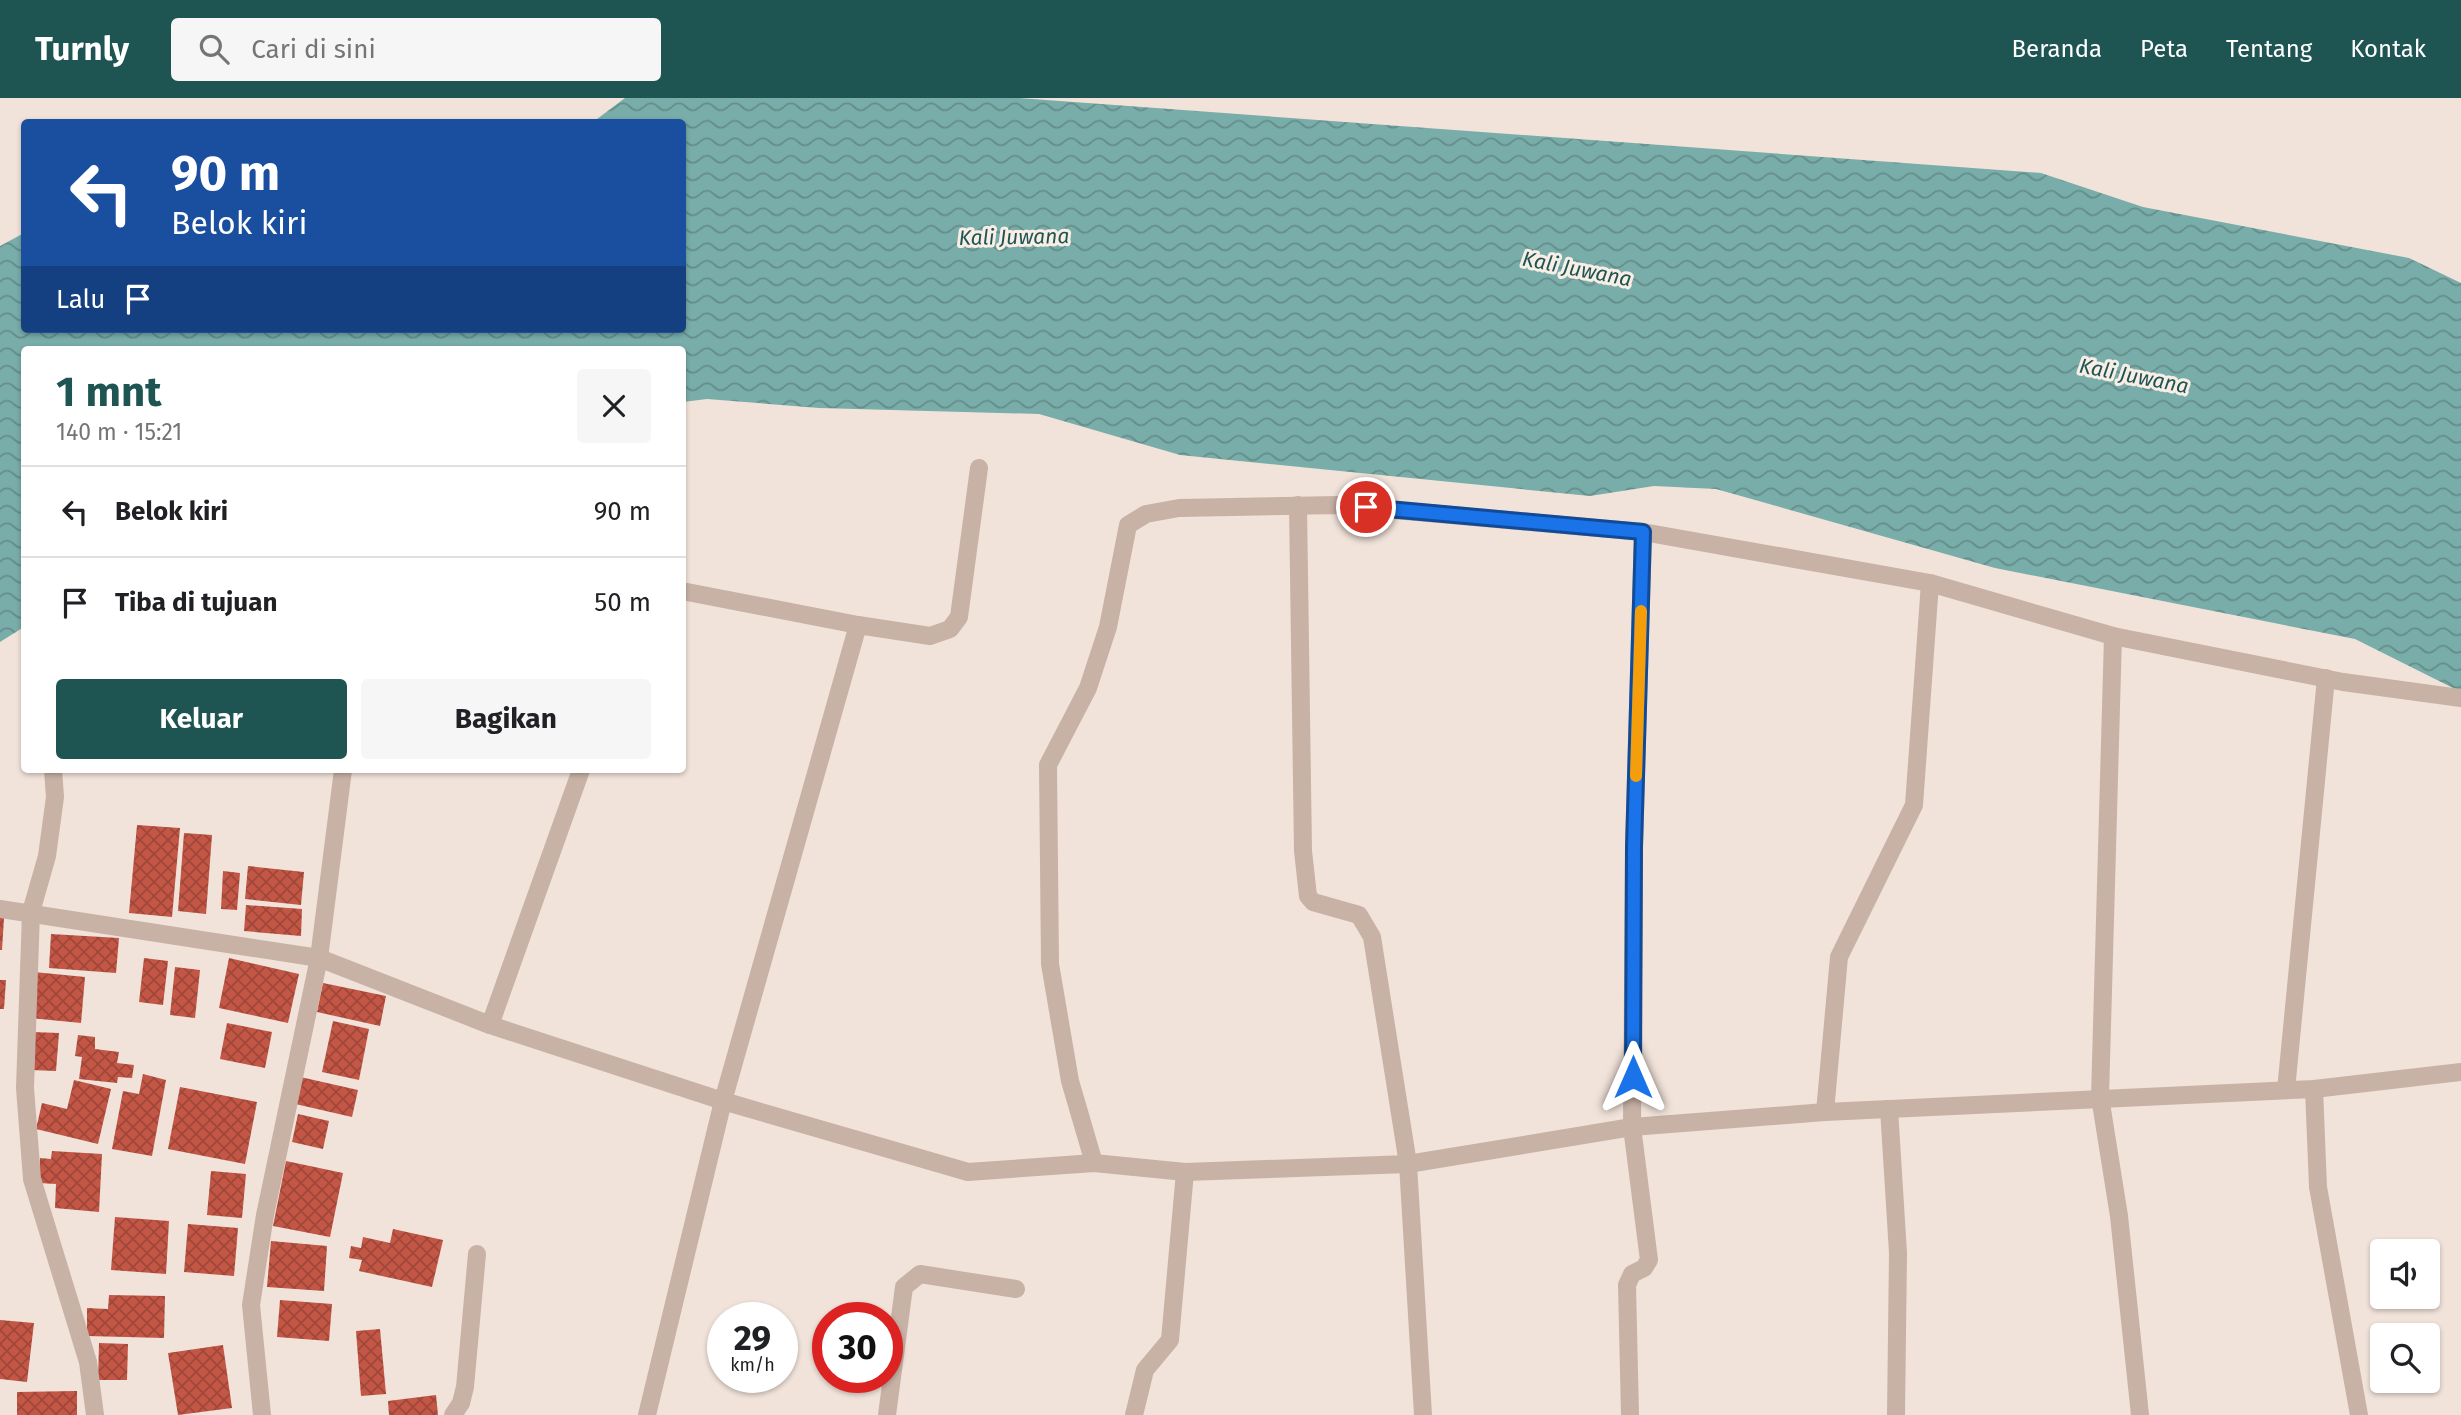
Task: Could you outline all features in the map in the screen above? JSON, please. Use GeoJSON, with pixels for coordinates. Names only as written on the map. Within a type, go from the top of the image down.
{"type":"FeatureCollection","features":[{"type":"Feature","properties":{"kind":"street"},"geometry":{"type":"LineString","coordinates":[[686,592],[930,636],[950,629],[959,617],[979,468]]}},
{"type":"Feature","properties":{"kind":"street"},"geometry":{"type":"LineString","coordinates":[[1298,505],[1303,851],[1308,896],[1313,902],[1359,915],[1372,937],[1408,1164],[1423,1415]]}},
{"type":"Feature","properties":{"kind":"street"},"geometry":{"type":"LineString","coordinates":[[1094,1163],[1070,1081],[1050,964],[1048,765],[1088,688],[1108,626],[1128,525],[1146,514],[1179,508],[1338,505],[1643,532],[1930,583],[2113,636],[2326,678],[2461,698]]}},
{"type":"Feature","properties":{"kind":"street"},"geometry":{"type":"LineString","coordinates":[[1630,1415],[1627,1285],[1632,1274],[1644,1268],[1649,1260],[1632,1128],[1634,847],[1643,532]]}},
{"type":"Feature","properties":{"kind":"street"},"geometry":{"type":"LineString","coordinates":[[1825,1112],[1839,957],[1914,805],[1930,583]]}},
{"type":"Feature","properties":{"kind":"street"},"geometry":{"type":"LineString","coordinates":[[647,1415],[723,1101],[858,625]]}},
{"type":"Feature","properties":{"kind":"street"},"geometry":{"type":"LineString","coordinates":[[2113,636],[2100,1097],[2119,1216],[2140,1415]]}},
{"type":"Feature","properties":{"kind":"street"},"geometry":{"type":"LineString","coordinates":[[2286,1090],[2326,678]]}},
{"type":"Feature","properties":{"kind":"street"},"geometry":{"type":"LineString","coordinates":[[53,773],[55,797],[47,856],[31,912],[24,1088],[32,1179],[88,1362],[95,1415]]}},
{"type":"Feature","properties":{"kind":"street"},"geometry":{"type":"LineString","coordinates":[[262,1415],[251,1306],[265,1214],[319,958],[343,773]]}},
{"type":"Feature","properties":{"kind":"street"},"geometry":{"type":"LineString","coordinates":[[490,1025],[580,773]]}},
{"type":"Feature","properties":{"kind":"street"},"geometry":{"type":"LineString","coordinates":[[0,909],[319,958],[490,1025],[723,1101],[968,1172],[1094,1163],[1185,1172],[1408,1164],[1632,1128],[1825,1112],[2314,1089],[2456,1073]]}},
{"type":"Feature","properties":{"kind":"street"},"geometry":{"type":"LineString","coordinates":[[2314,1089],[2318,1187],[2359,1415]]}},
{"type":"Feature","properties":{"kind":"street"},"geometry":{"type":"LineString","coordinates":[[1889,1109],[1898,1253],[1896,1415]]}},
{"type":"Feature","properties":{"kind":"street"},"geometry":{"type":"LineString","coordinates":[[1134,1415],[1145,1370],[1170,1340],[1185,1172]]}},
{"type":"Feature","properties":{"kind":"street"},"geometry":{"type":"LineString","coordinates":[[453,1415],[461,1403],[465,1387],[477,1254]]}},
{"type":"Feature","properties":{"kind":"street"},"geometry":{"type":"LineString","coordinates":[[887,1415],[904,1287],[920,1274],[1016,1289]]}},
{"type":"Feature","properties":{"kind":"water","name":"Kali Juwana"},"geometry":{"type":"Polygon","coordinates":[[[625,98],[1019,98],[2041,173],[2143,207],[2409,258],[2461,283],[2461,692],[2355,639],[1995,568],[1716,489],[1654,486],[1590,496],[1180,455],[1039,414],[819,408],[707,399],[686,402],[686,346],[21,346],[21,629],[0,642],[0,246],[21,235],[21,333],[686,333],[686,119],[597,119],[625,98]]]}},
{"type":"Feature","properties":{"kind":"building"},"geometry":{"type":"Polygon","coordinates":[[[137,825],[180,828],[172,917],[129,913],[137,825]]]}},
{"type":"Feature","properties":{"kind":"building"},"geometry":{"type":"Polygon","coordinates":[[[184,833],[212,835],[206,914],[178,911],[184,833]]]}},
{"type":"Feature","properties":{"kind":"building"},"geometry":{"type":"Polygon","coordinates":[[[248,866],[304,872],[301,905],[245,899],[248,866]]]}},
{"type":"Feature","properties":{"kind":"building"},"geometry":{"type":"Polygon","coordinates":[[[223,871],[240,873],[237,910],[221,909],[223,871]]]}},
{"type":"Feature","properties":{"kind":"building"},"geometry":{"type":"Polygon","coordinates":[[[246,905],[302,909],[301,936],[244,931],[246,905]]]}},
{"type":"Feature","properties":{"kind":"building"},"geometry":{"type":"Polygon","coordinates":[[[0,918],[4,918],[2,950],[0,950],[0,918]]]}},
{"type":"Feature","properties":{"kind":"building"},"geometry":{"type":"Polygon","coordinates":[[[51,934],[119,938],[116,973],[49,968],[51,934]]]}},
{"type":"Feature","properties":{"kind":"building"},"geometry":{"type":"Polygon","coordinates":[[[144,958],[168,961],[163,1005],[139,1002],[144,958]]]}},
{"type":"Feature","properties":{"kind":"building"},"geometry":{"type":"Polygon","coordinates":[[[229,958],[299,974],[288,1023],[219,1008],[229,958]]]}},
{"type":"Feature","properties":{"kind":"building"},"geometry":{"type":"Polygon","coordinates":[[[175,967],[200,970],[195,1018],[170,1015],[175,967]]]}},
{"type":"Feature","properties":{"kind":"building"},"geometry":{"type":"Polygon","coordinates":[[[34,972],[85,977],[81,1023],[30,1018],[34,972]]]}},
{"type":"Feature","properties":{"kind":"building"},"geometry":{"type":"Polygon","coordinates":[[[0,980],[6,980],[4,1009],[0,1009],[0,980]]]}},
{"type":"Feature","properties":{"kind":"building"},"geometry":{"type":"Polygon","coordinates":[[[323,983],[386,996],[380,1026],[317,1012],[323,983]]]}},
{"type":"Feature","properties":{"kind":"building"},"geometry":{"type":"Polygon","coordinates":[[[333,1021],[369,1029],[359,1080],[322,1072],[333,1021]]]}},
{"type":"Feature","properties":{"kind":"building"},"geometry":{"type":"Polygon","coordinates":[[[227,1023],[272,1032],[265,1068],[220,1059],[227,1023]]]}},
{"type":"Feature","properties":{"kind":"building"},"geometry":{"type":"Polygon","coordinates":[[[32,1032],[59,1033],[56,1071],[30,1070],[32,1032]]]}},
{"type":"Feature","properties":{"kind":"building"},"geometry":{"type":"Polygon","coordinates":[[[78,1035],[95,1037],[95,1049],[119,1052],[117,1063],[134,1065],[132,1078],[118,1077],[117,1083],[79,1079],[82,1057],[75,1056],[78,1035]]]}},
{"type":"Feature","properties":{"kind":"building"},"geometry":{"type":"Polygon","coordinates":[[[143,1074],[166,1080],[152,1156],[112,1149],[123,1091],[139,1094],[143,1074]]]}},
{"type":"Feature","properties":{"kind":"building"},"geometry":{"type":"Polygon","coordinates":[[[296,1076],[358,1090],[352,1117],[291,1103],[296,1076]]]}},
{"type":"Feature","properties":{"kind":"building"},"geometry":{"type":"Polygon","coordinates":[[[74,1080],[111,1089],[98,1144],[36,1129],[42,1103],[67,1109],[74,1080]]]}},
{"type":"Feature","properties":{"kind":"building"},"geometry":{"type":"Polygon","coordinates":[[[180,1087],[257,1102],[245,1164],[168,1149],[180,1087]]]}},
{"type":"Feature","properties":{"kind":"building"},"geometry":{"type":"Polygon","coordinates":[[[298,1114],[329,1121],[323,1149],[292,1142],[298,1114]]]}},
{"type":"Feature","properties":{"kind":"building"},"geometry":{"type":"Polygon","coordinates":[[[52,1151],[102,1154],[99,1212],[55,1208],[56,1184],[39,1183],[40,1158],[51,1159],[52,1151]]]}},
{"type":"Feature","properties":{"kind":"building"},"geometry":{"type":"Polygon","coordinates":[[[286,1161],[343,1173],[330,1237],[273,1226],[286,1161]]]}},
{"type":"Feature","properties":{"kind":"building"},"geometry":{"type":"Polygon","coordinates":[[[211,1171],[246,1174],[242,1218],[207,1215],[211,1171]]]}},
{"type":"Feature","properties":{"kind":"building"},"geometry":{"type":"Polygon","coordinates":[[[115,1217],[169,1221],[166,1274],[111,1270],[115,1217]]]}},
{"type":"Feature","properties":{"kind":"building"},"geometry":{"type":"Polygon","coordinates":[[[188,1224],[238,1228],[234,1276],[184,1272],[188,1224]]]}},
{"type":"Feature","properties":{"kind":"building"},"geometry":{"type":"Polygon","coordinates":[[[393,1229],[443,1240],[432,1287],[359,1271],[362,1260],[349,1258],[351,1246],[361,1248],[363,1237],[390,1243],[393,1229]]]}},
{"type":"Feature","properties":{"kind":"building"},"geometry":{"type":"Polygon","coordinates":[[[271,1241],[327,1246],[324,1291],[267,1287],[271,1241]]]}},
{"type":"Feature","properties":{"kind":"building"},"geometry":{"type":"Polygon","coordinates":[[[109,1295],[165,1296],[164,1338],[87,1336],[87,1308],[108,1309],[109,1295]]]}},
{"type":"Feature","properties":{"kind":"building"},"geometry":{"type":"Polygon","coordinates":[[[280,1300],[332,1304],[329,1341],[277,1337],[280,1300]]]}},
{"type":"Feature","properties":{"kind":"building"},"geometry":{"type":"Polygon","coordinates":[[[0,1320],[34,1323],[27,1382],[0,1379],[0,1320]]]}},
{"type":"Feature","properties":{"kind":"building"},"geometry":{"type":"Polygon","coordinates":[[[380,1329],[386,1394],[361,1396],[356,1331],[380,1329]]]}},
{"type":"Feature","properties":{"kind":"building"},"geometry":{"type":"Polygon","coordinates":[[[99,1343],[128,1344],[127,1380],[98,1380],[99,1343]]]}},
{"type":"Feature","properties":{"kind":"building"},"geometry":{"type":"Polygon","coordinates":[[[223,1345],[232,1408],[178,1415],[168,1353],[223,1345]]]}},
{"type":"Feature","properties":{"kind":"building"},"geometry":{"type":"Polygon","coordinates":[[[77,1391],[77,1415],[17,1415],[17,1392],[77,1391]]]}},
{"type":"Feature","properties":{"kind":"building"},"geometry":{"type":"Polygon","coordinates":[[[436,1395],[438,1415],[389,1415],[388,1401],[436,1395]]]}},
{"type":"Feature","properties":{"kind":"slow traffic"},"geometry":{"type":"LineString","coordinates":[[1636,776],[1641,611]]}},
{"type":"Feature","properties":{"kind":"route"},"geometry":{"type":"LineString","coordinates":[[1366,507],[1643,532],[1634,847],[1633,1077]]}}]}
